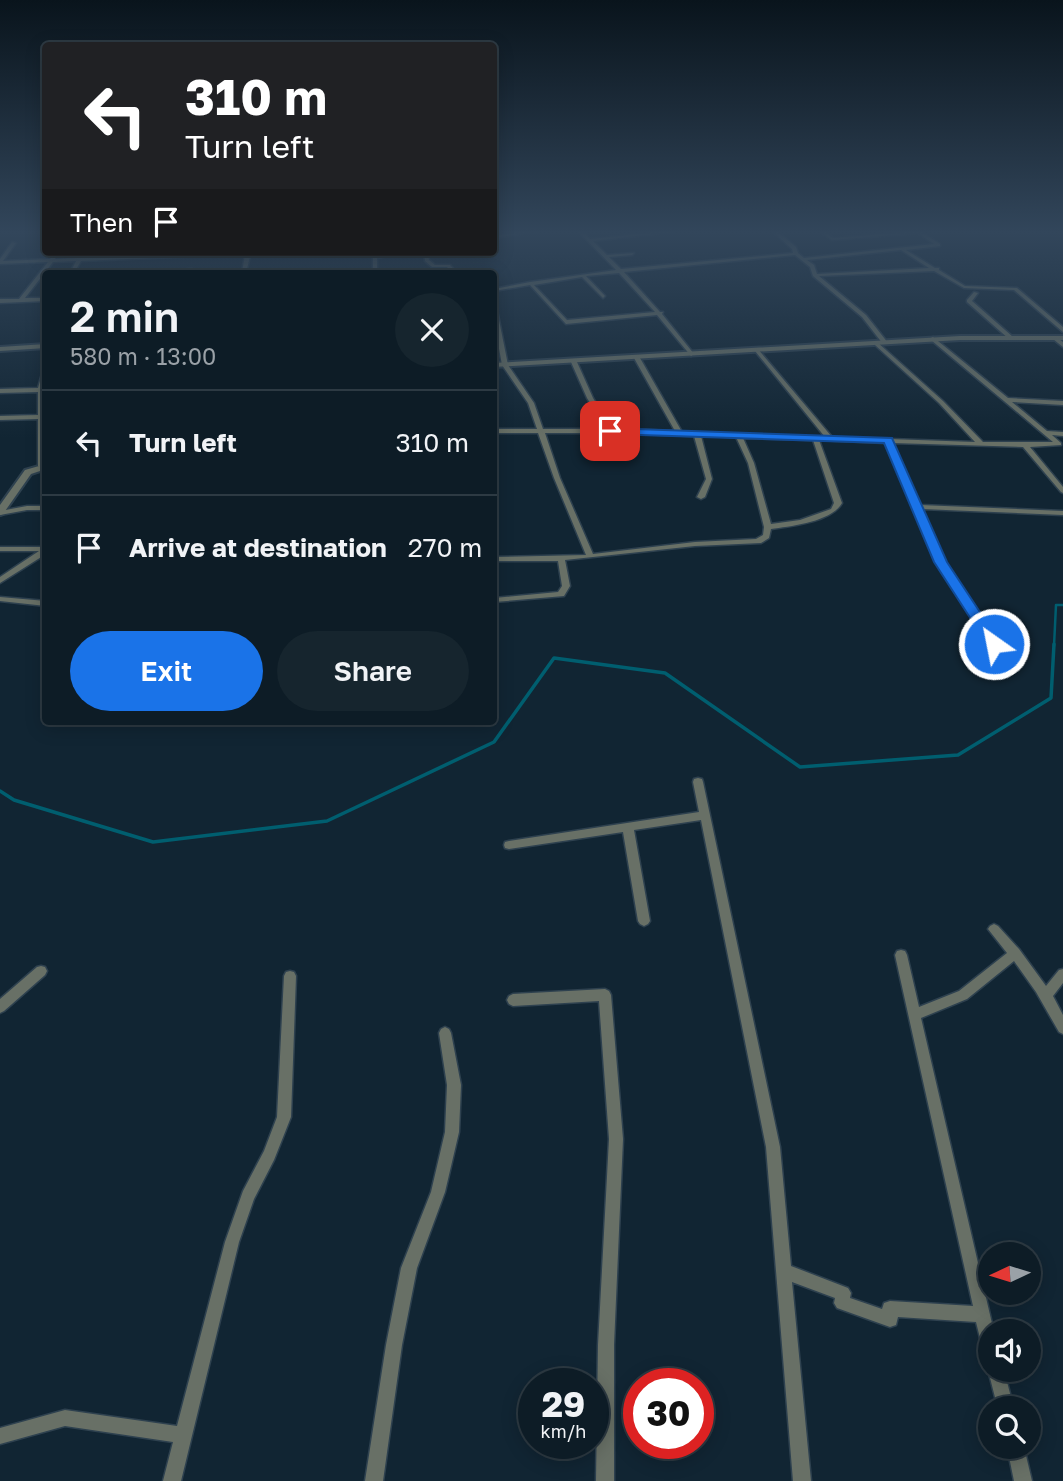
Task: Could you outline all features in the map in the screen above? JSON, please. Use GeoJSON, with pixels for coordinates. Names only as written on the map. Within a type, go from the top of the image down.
{"type":"FeatureCollection","features":[{"type":"Feature","properties":{"kind":"street"},"geometry":{"type":"LineString","coordinates":[[0,301],[20,300]]}},
{"type":"Feature","properties":{"kind":"street"},"geometry":{"type":"LineString","coordinates":[[546,300],[566,321],[661,313]]}},
{"type":"Feature","properties":{"kind":"street"},"geometry":{"type":"LineString","coordinates":[[649,300],[691,354]]}},
{"type":"Feature","properties":{"kind":"street"},"geometry":{"type":"LineString","coordinates":[[845,300],[864,316],[881,343],[981,444]]}},
{"type":"Feature","properties":{"kind":"street"},"geometry":{"type":"LineString","coordinates":[[970,300],[969,302],[1011,338]]}},
{"type":"Feature","properties":{"kind":"street"},"geometry":{"type":"LineString","coordinates":[[1028,300],[1063,330]]}},
{"type":"Feature","properties":{"kind":"street"},"geometry":{"type":"LineString","coordinates":[[5,307],[9,301]]}},
{"type":"Feature","properties":{"kind":"street"},"geometry":{"type":"LineString","coordinates":[[497,325],[505,365],[524,389],[590,556]]}},
{"type":"Feature","properties":{"kind":"street"},"geometry":{"type":"LineString","coordinates":[[497,365],[933,339],[1059,338],[1063,345]]}},
{"type":"Feature","properties":{"kind":"street"},"geometry":{"type":"LineString","coordinates":[[933,339],[1014,403],[1061,446]]}},
{"type":"Feature","properties":{"kind":"street"},"geometry":{"type":"LineString","coordinates":[[0,349],[42,346]]}},
{"type":"Feature","properties":{"kind":"street"},"geometry":{"type":"LineString","coordinates":[[757,350],[830,438]]}},
{"type":"Feature","properties":{"kind":"street"},"geometry":{"type":"LineString","coordinates":[[637,358],[680,434]]}},
{"type":"Feature","properties":{"kind":"street"},"geometry":{"type":"LineString","coordinates":[[574,362],[590,398],[610,431]]}},
{"type":"Feature","properties":{"kind":"street"},"geometry":{"type":"LineString","coordinates":[[0,391],[42,390]]}},
{"type":"Feature","properties":{"kind":"street"},"geometry":{"type":"LineString","coordinates":[[1014,403],[1063,402]]}},
{"type":"Feature","properties":{"kind":"street"},"geometry":{"type":"LineString","coordinates":[[0,418],[42,417]]}},
{"type":"Feature","properties":{"kind":"street"},"geometry":{"type":"LineString","coordinates":[[497,431],[610,431],[1061,446]]}},
{"type":"Feature","properties":{"kind":"street"},"geometry":{"type":"LineString","coordinates":[[1045,433],[1063,434]]}},
{"type":"Feature","properties":{"kind":"street"},"geometry":{"type":"LineString","coordinates":[[697,435],[709,479],[701,497]]}},
{"type":"Feature","properties":{"kind":"street"},"geometry":{"type":"LineString","coordinates":[[497,559],[561,558],[695,544],[758,541],[765,536],[768,527],[751,463],[739,436]]}},
{"type":"Feature","properties":{"kind":"street"},"geometry":{"type":"LineString","coordinates":[[768,527],[802,522],[834,510],[838,503],[815,438]]}},
{"type":"Feature","properties":{"kind":"street"},"geometry":{"type":"LineString","coordinates":[[888,440],[941,562],[994,644]]}},
{"type":"Feature","properties":{"kind":"street"},"geometry":{"type":"LineString","coordinates":[[1025,445],[1063,491]]}},
{"type":"Feature","properties":{"kind":"street"},"geometry":{"type":"LineString","coordinates":[[0,513],[28,472],[42,466]]}},
{"type":"Feature","properties":{"kind":"street"},"geometry":{"type":"LineString","coordinates":[[916,507],[1063,513]]}},
{"type":"Feature","properties":{"kind":"street"},"geometry":{"type":"LineString","coordinates":[[0,513],[42,508]]}},
{"type":"Feature","properties":{"kind":"street"},"geometry":{"type":"LineString","coordinates":[[0,549],[42,549]]}},
{"type":"Feature","properties":{"kind":"street"},"geometry":{"type":"LineString","coordinates":[[0,581],[42,552]]}},
{"type":"Feature","properties":{"kind":"street"},"geometry":{"type":"LineString","coordinates":[[497,600],[561,594],[566,586],[561,558]]}},
{"type":"Feature","properties":{"kind":"street"},"geometry":{"type":"LineString","coordinates":[[0,599],[42,604]]}},
{"type":"Feature","properties":{"kind":"street"},"geometry":{"type":"LineString","coordinates":[[698,782],[773,1147],[802,1481]]}},
{"type":"Feature","properties":{"kind":"street"},"geometry":{"type":"LineString","coordinates":[[509,845],[705,816]]}},
{"type":"Feature","properties":{"kind":"street"},"geometry":{"type":"LineString","coordinates":[[628,827],[644,920]]}},
{"type":"Feature","properties":{"kind":"street"},"geometry":{"type":"LineString","coordinates":[[994,929],[1046,995],[1062,1026]]}},
{"type":"Feature","properties":{"kind":"street"},"geometry":{"type":"LineString","coordinates":[[914,1015],[963,995],[1015,953]]}},
{"type":"Feature","properties":{"kind":"street"},"geometry":{"type":"LineString","coordinates":[[901,955],[983,1319]]}},
{"type":"Feature","properties":{"kind":"street"},"geometry":{"type":"LineString","coordinates":[[0,1007],[41,971]]}},
{"type":"Feature","properties":{"kind":"street"},"geometry":{"type":"LineString","coordinates":[[1046,995],[1063,974]]}},
{"type":"Feature","properties":{"kind":"street"},"geometry":{"type":"LineString","coordinates":[[172,1481],[232,1242],[248,1196],[269,1155],[284,1117],[290,976]]}},
{"type":"Feature","properties":{"kind":"street"},"geometry":{"type":"LineString","coordinates":[[513,1000],[605,995],[616,1139],[606,1345],[605,1481]]}},
{"type":"Feature","properties":{"kind":"street"},"geometry":{"type":"LineString","coordinates":[[374,1481],[394,1345],[409,1268],[439,1192],[452,1132],[454,1085],[445,1033]]}},
{"type":"Feature","properties":{"kind":"street"},"geometry":{"type":"LineString","coordinates":[[784,1271],[843,1293],[842,1303],[890,1320],[890,1309],[982,1314]]}},
{"type":"Feature","properties":{"kind":"street"},"geometry":{"type":"LineString","coordinates":[[0,1436],[65,1418],[183,1435]]}},
{"type":"Feature","properties":{"kind":"street"},"geometry":{"type":"LineString","coordinates":[[1018,1459],[1023,1481]]}},
{"type":"Feature","properties":{"kind":"waterway"},"geometry":{"type":"LineString","coordinates":[[1054,646],[1056,605],[1063,605]]}},
{"type":"Feature","properties":{"kind":"waterway"},"geometry":{"type":"LineString","coordinates":[[0,791],[14,800],[153,842],[327,821],[494,742],[554,658],[665,673],[800,767],[958,755],[1051,698],[1054,644]]}},
{"type":"Feature","properties":{"kind":"route"},"geometry":{"type":"LineString","coordinates":[[610,431],[888,440],[941,562],[994,644]]}}]}
